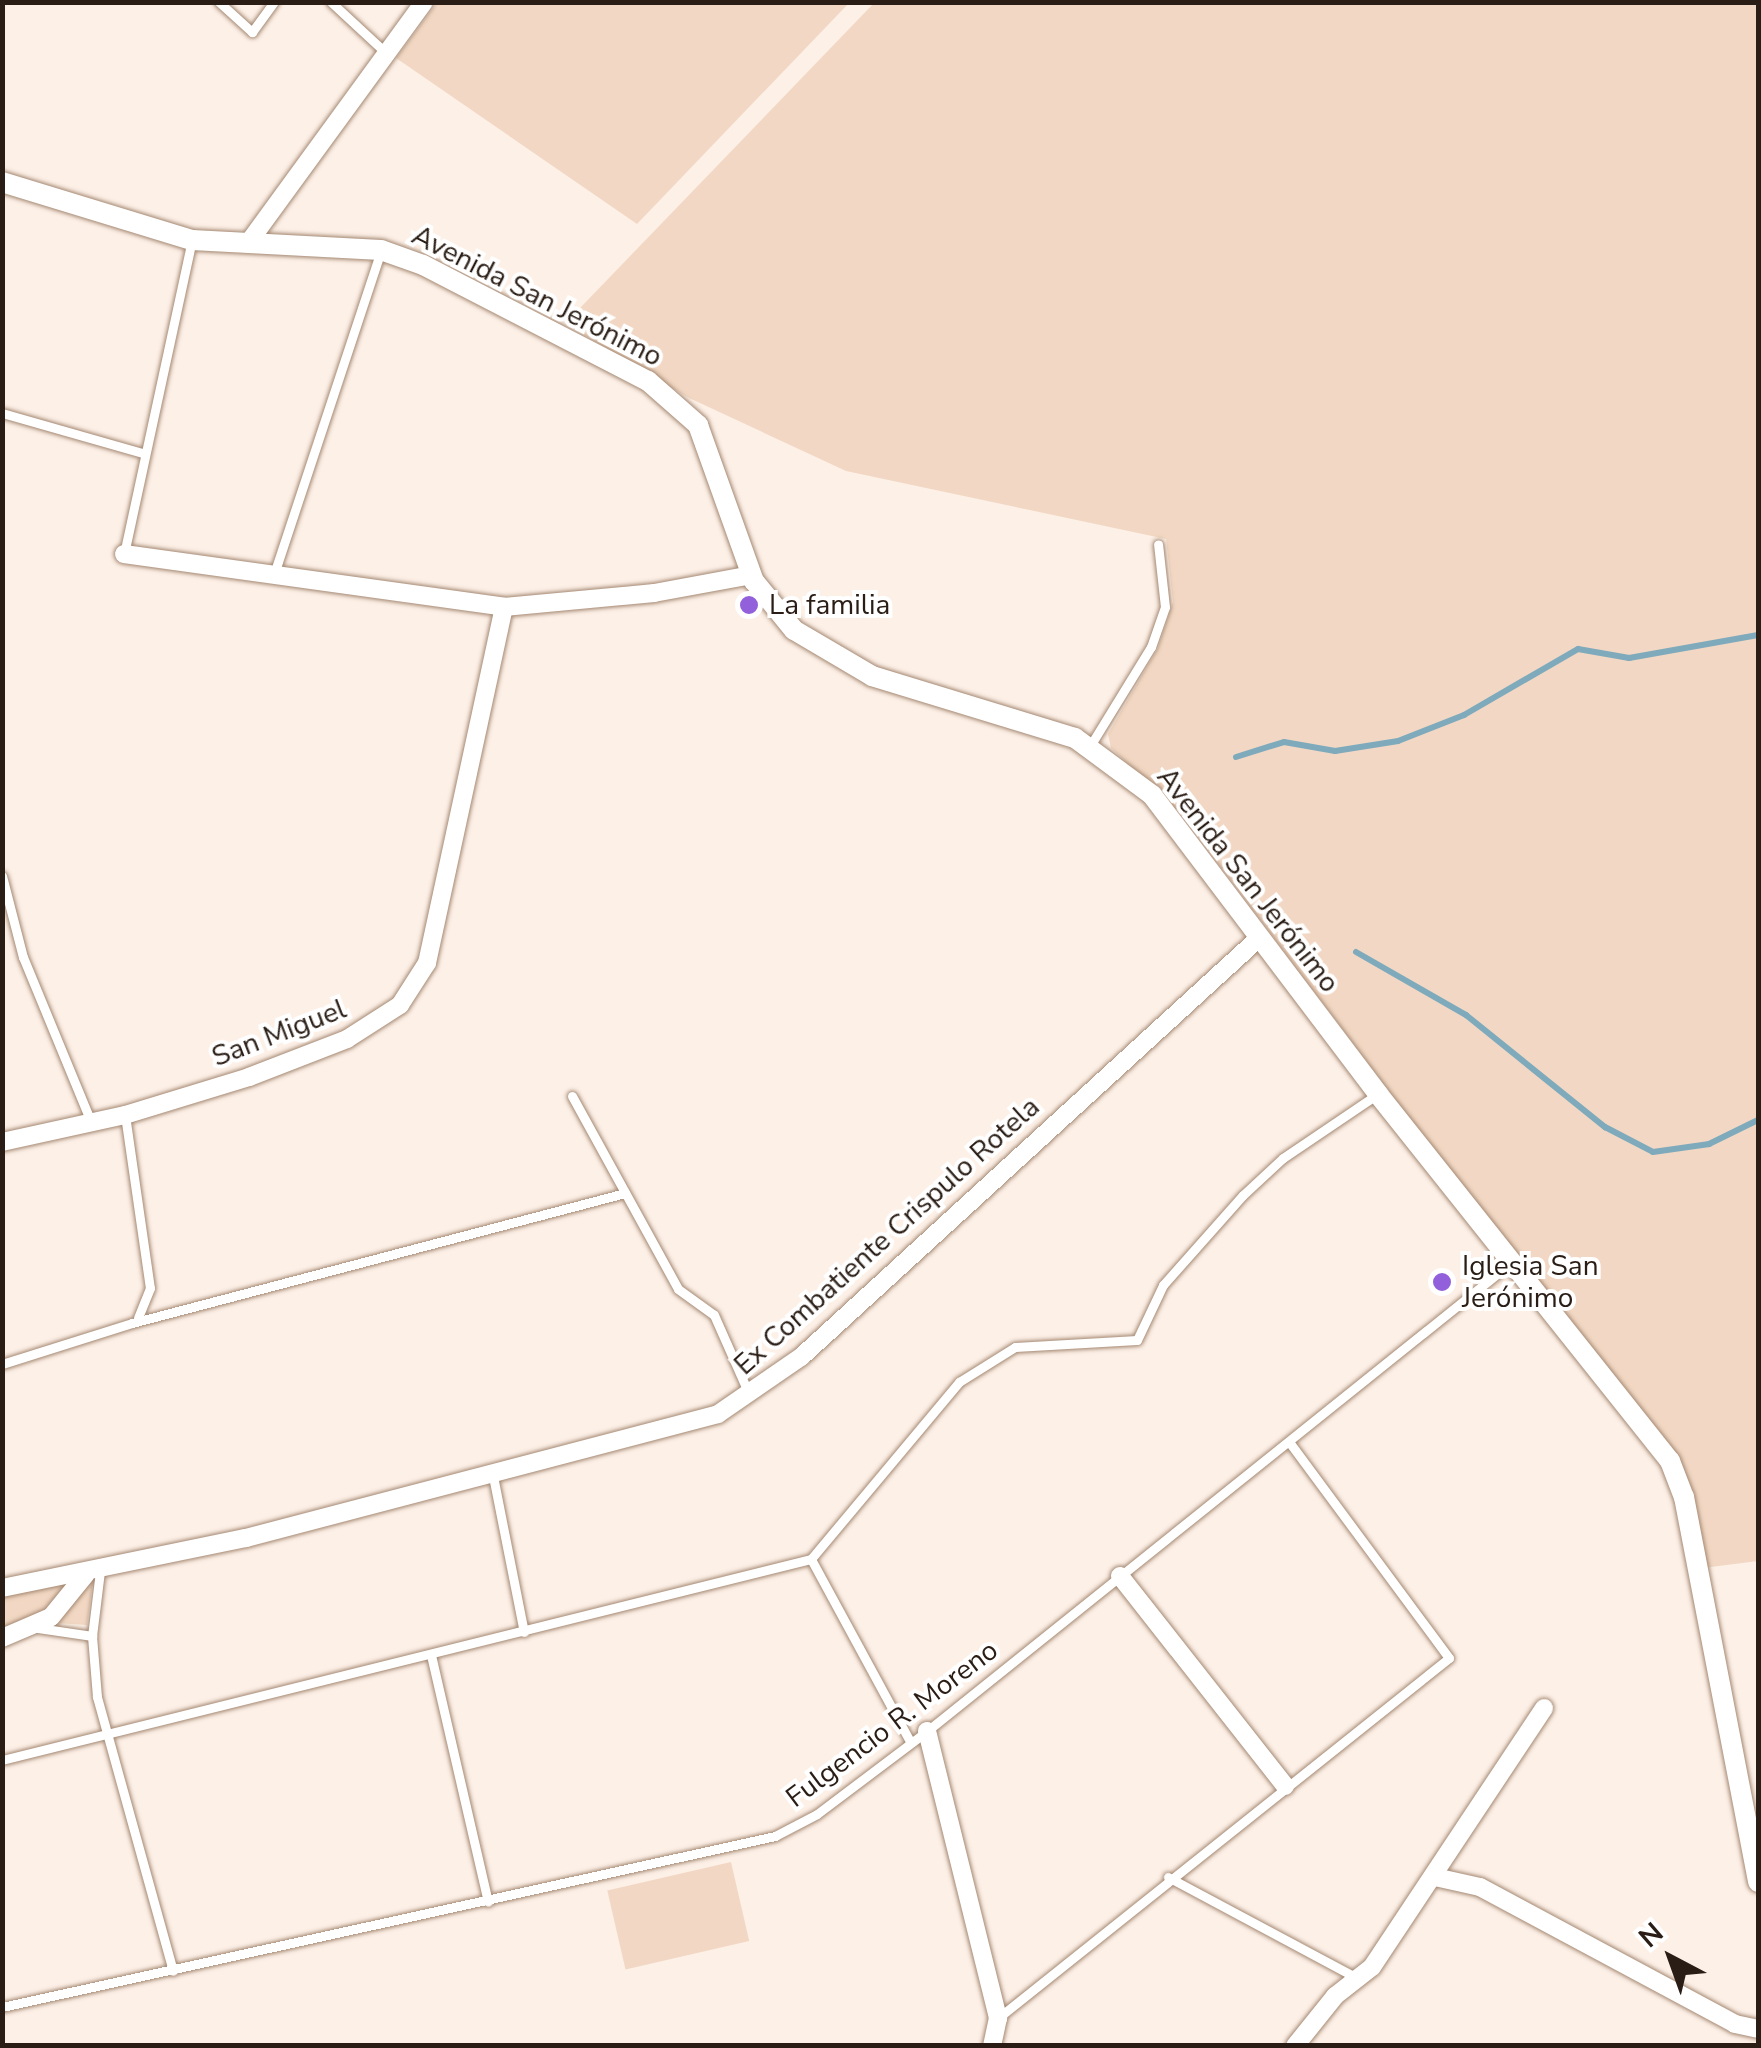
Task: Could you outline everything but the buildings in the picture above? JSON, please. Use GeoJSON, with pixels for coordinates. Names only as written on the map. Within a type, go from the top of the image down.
{"type":"FeatureCollection","features":[{"type":"Feature","properties":{"kind":"street"},"geometry":{"type":"LineString","coordinates":[[249,242],[424,2]]}},
{"type":"Feature","properties":{"kind":"street","name":"Avenida San Jerónimo"},"geometry":{"type":"LineString","coordinates":[[2,182],[192,240],[381,250],[552,330],[683,407],[712,452],[752,574],[775,612],[839,661],[1044,724],[1090,746],[1152,796],[1378,1094],[1670,1462],[1684,1497],[1758,1882]]}},
{"type":"Feature","properties":{"kind":"street"},"geometry":{"type":"LineString","coordinates":[[124,554],[504,607],[752,574]]}},
{"type":"Feature","properties":{"kind":"street","name":"San Miguel"},"geometry":{"type":"LineString","coordinates":[[2,1142],[126,1115],[347,1039],[400,1006],[427,963],[504,607]]}},
{"type":"Feature","properties":{"kind":"street","name":"Ex Combatiente Crispulo Rotela"},"geometry":{"type":"LineString","coordinates":[[2,1588],[93,1573],[492,1476],[677,1428],[750,1396],[1260,937]]}},
{"type":"Feature","properties":{"kind":"street"},"geometry":{"type":"LineString","coordinates":[[2,1638],[35,1628],[66,1604],[93,1573]]}},
{"type":"Feature","properties":{"kind":"street"},"geometry":{"type":"LineString","coordinates":[[1120,1576],[1285,1786]]}},
{"type":"Feature","properties":{"kind":"street"},"geometry":{"type":"LineString","coordinates":[[1295,2046],[1335,1996],[1359,1979],[1435,1876],[1544,1708]]}},
{"type":"Feature","properties":{"kind":"street"},"geometry":{"type":"LineString","coordinates":[[927,1731],[998,2018],[992,2046]]}},
{"type":"Feature","properties":{"kind":"street"},"geometry":{"type":"LineString","coordinates":[[1435,1876],[1480,1887],[1735,2024],[1758,2029]]}},
{"type":"Feature","properties":{"kind":"lane"},"geometry":{"type":"LineString","coordinates":[[219,2],[252,32],[274,2]]}},
{"type":"Feature","properties":{"kind":"lane"},"geometry":{"type":"LineString","coordinates":[[331,2],[386,53]]}},
{"type":"Feature","properties":{"kind":"lane"},"geometry":{"type":"LineString","coordinates":[[124,554],[142,453],[192,240]]}},
{"type":"Feature","properties":{"kind":"lane"},"geometry":{"type":"LineString","coordinates":[[273,576],[381,250]]}},
{"type":"Feature","properties":{"kind":"lane"},"geometry":{"type":"LineString","coordinates":[[2,413],[142,453]]}},
{"type":"Feature","properties":{"kind":"lane"},"geometry":{"type":"LineString","coordinates":[[1090,746],[1151,648],[1164,607],[1158,544]]}},
{"type":"Feature","properties":{"kind":"lane"},"geometry":{"type":"LineString","coordinates":[[2,876],[23,957],[92,1123]]}},
{"type":"Feature","properties":{"kind":"lane"},"geometry":{"type":"LineString","coordinates":[[2,1760],[811,1560],[959,1382],[1015,1346],[1137,1340],[1163,1285],[1243,1195],[1283,1158],[1378,1094]]}},
{"type":"Feature","properties":{"kind":"lane"},"geometry":{"type":"LineString","coordinates":[[572,1096],[678,1289],[714,1315],[750,1396]]}},
{"type":"Feature","properties":{"kind":"lane"},"geometry":{"type":"LineString","coordinates":[[126,1115],[150,1288],[144,1314],[132,1323]]}},
{"type":"Feature","properties":{"kind":"lane"},"geometry":{"type":"LineString","coordinates":[[2,1364],[132,1323],[625,1193]]}},
{"type":"Feature","properties":{"kind":"lane","name":"Fulgencio R. Moreno"},"geometry":{"type":"LineString","coordinates":[[2,2006],[776,1836],[817,1814],[927,1731],[1512,1262]]}},
{"type":"Feature","properties":{"kind":"lane"},"geometry":{"type":"LineString","coordinates":[[998,2018],[1168,1877],[1450,1658],[1289,1442]]}},
{"type":"Feature","properties":{"kind":"lane"},"geometry":{"type":"LineString","coordinates":[[492,1476],[524,1632]]}},
{"type":"Feature","properties":{"kind":"lane"},"geometry":{"type":"LineString","coordinates":[[811,1560],[911,1743]]}},
{"type":"Feature","properties":{"kind":"lane"},"geometry":{"type":"LineString","coordinates":[[93,1573],[92,1636],[105,1736],[172,1971]]}},
{"type":"Feature","properties":{"kind":"lane"},"geometry":{"type":"LineString","coordinates":[[35,1628],[92,1636]]}},
{"type":"Feature","properties":{"kind":"lane"},"geometry":{"type":"LineString","coordinates":[[430,1655],[488,1902]]}},
{"type":"Feature","properties":{"kind":"lane"},"geometry":{"type":"LineString","coordinates":[[1168,1877],[1359,1979]]}},
{"type":"Feature","properties":{"kind":"shaded area"},"geometry":{"type":"Polygon","coordinates":[[[437,2],[849,3],[637,224],[396,58],[437,2]]]}},
{"type":"Feature","properties":{"kind":"shaded area"},"geometry":{"type":"Polygon","coordinates":[[[874,3],[1758,3],[1758,1561],[1703,1568],[1690,1492],[1181,814],[1111,748],[1108,734],[1158,648],[1173,602],[1166,539],[846,471],[687,397],[573,328],[581,307],[874,3]]]}},
{"type":"Feature","properties":{"kind":"shaded area"},"geometry":{"type":"Polygon","coordinates":[[[73,1579],[49,1609],[3,1631],[2,1595],[73,1579]]]}},
{"type":"Feature","properties":{"kind":"shaded area"},"geometry":{"type":"Polygon","coordinates":[[[93,1580],[87,1625],[57,1623],[57,1622],[93,1580]]]}},
{"type":"Feature","properties":{"kind":"shaded area"},"geometry":{"type":"Polygon","coordinates":[[[731,1862],[749,1941],[625,1969],[607,1891],[731,1862]]]}},
{"type":"Feature","properties":{"kind":"waterway"},"geometry":{"type":"LineString","coordinates":[[1236,757],[1284,742],[1335,751],[1398,741],[1464,715],[1578,649],[1629,658],[1758,635]]}},
{"type":"Feature","properties":{"kind":"waterway"},"geometry":{"type":"LineString","coordinates":[[1356,952],[1466,1015],[1605,1127],[1653,1152],[1709,1144],[1758,1120]]}},
{"type":"Feature","properties":{"kind":"place","name":"La familia"},"geometry":{"type":"Point","coordinates":[749,605]}},
{"type":"Feature","properties":{"kind":"place","name":"Iglesia San Jerónimo"},"geometry":{"type":"Point","coordinates":[1442,1282]}}]}
